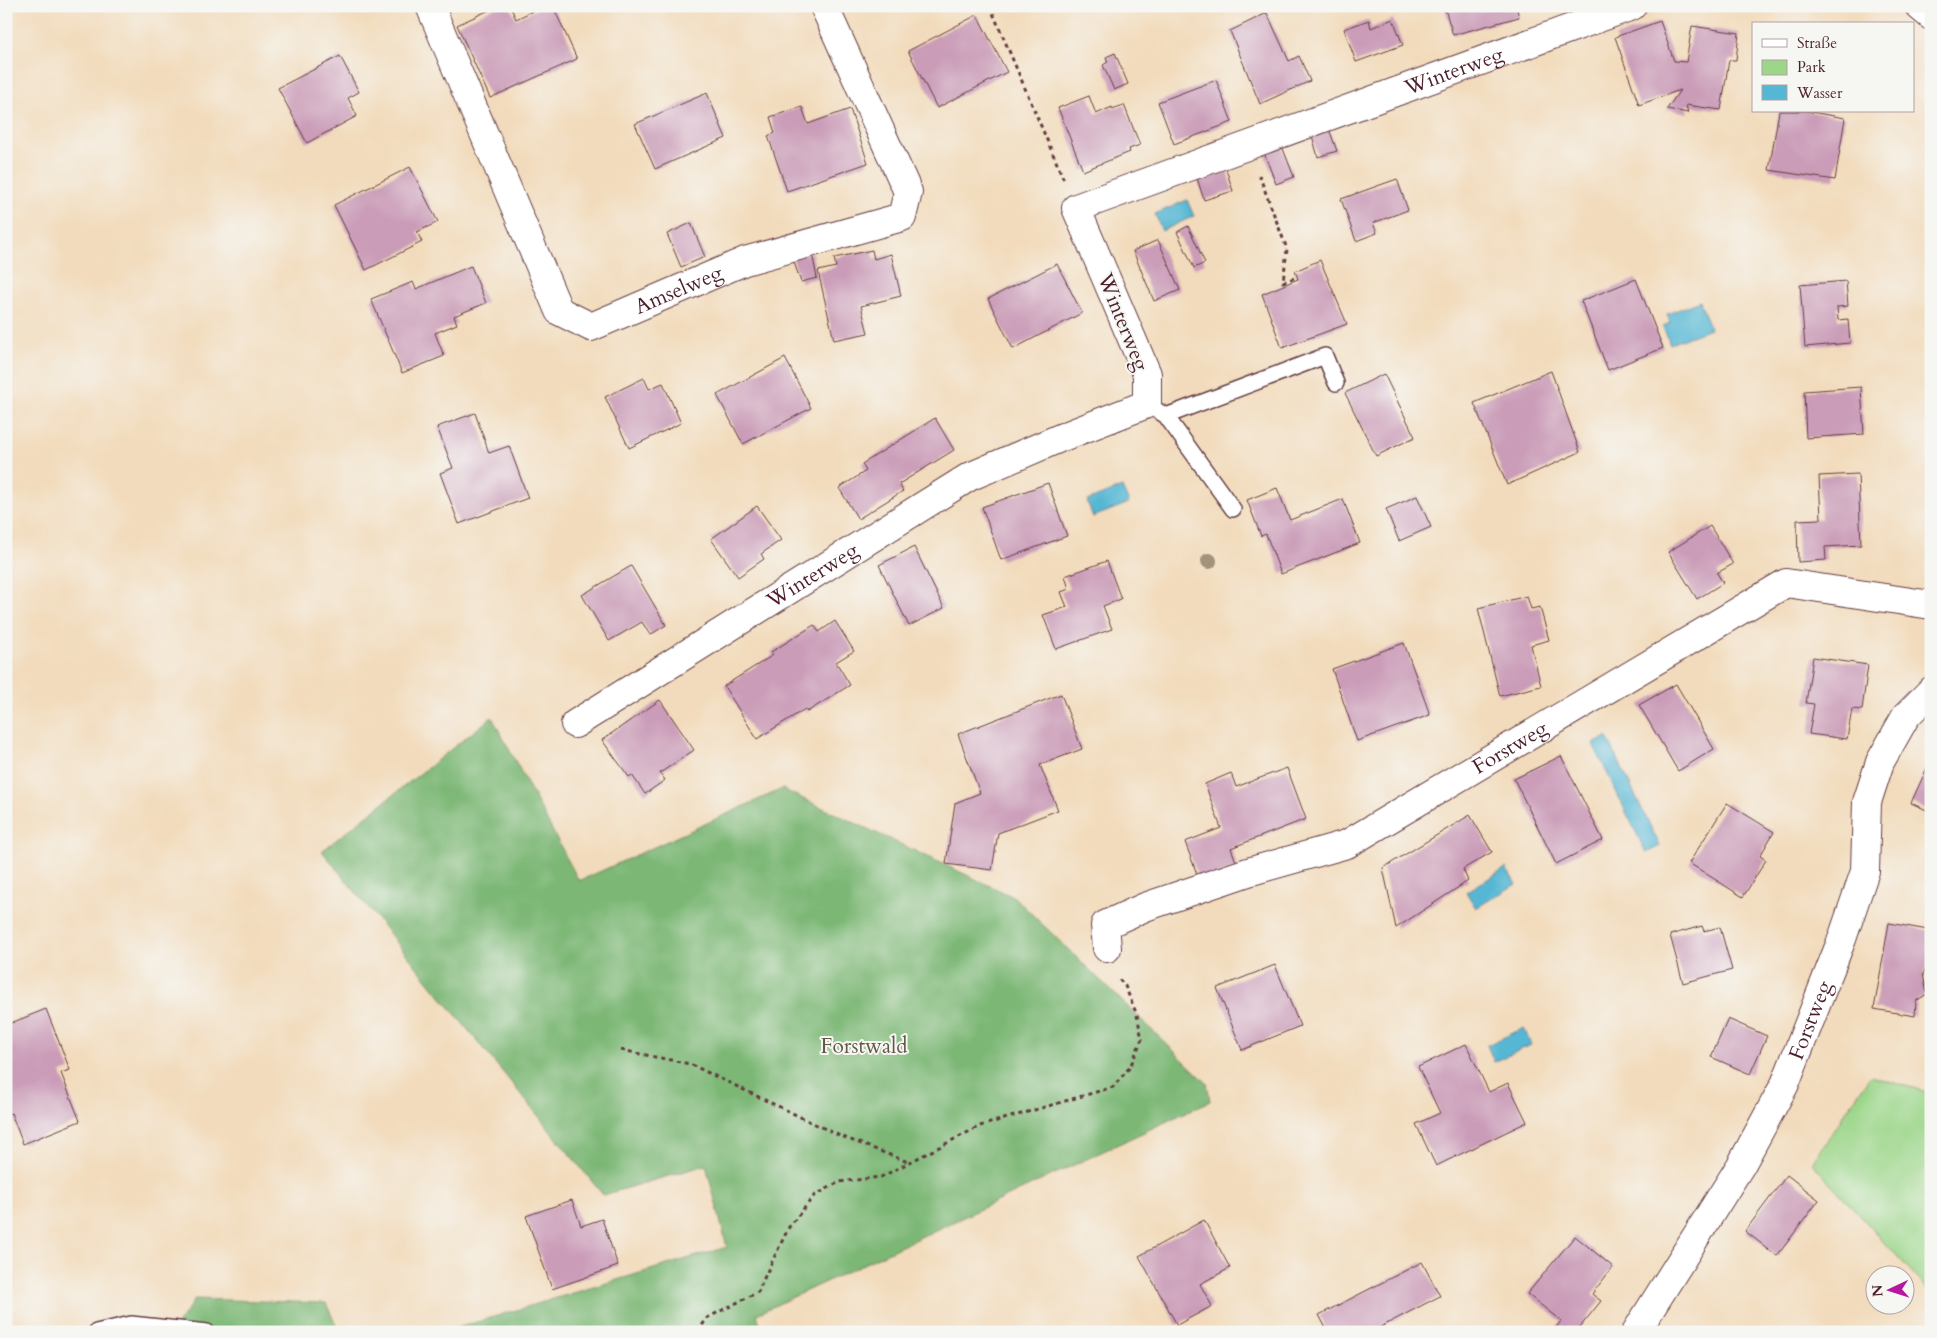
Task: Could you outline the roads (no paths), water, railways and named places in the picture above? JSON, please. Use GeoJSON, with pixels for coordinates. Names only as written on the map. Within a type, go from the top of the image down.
{"type":"FeatureCollection","features":[{"type":"Feature","properties":{"kind":"street","name":"Amselweg"},"geometry":{"type":"LineString","coordinates":[[430,6],[558,311],[591,327],[744,261],[902,217],[908,192],[824,6]]}},
{"type":"Feature","properties":{"kind":"street","name":"Winterweg"},"geometry":{"type":"LineString","coordinates":[[575,724],[969,477],[1060,438],[1156,410],[1146,374],[1076,208],[1632,6]]}},
{"type":"Feature","properties":{"kind":"street"},"geometry":{"type":"LineString","coordinates":[[1919,6],[1931,16]]}},
{"type":"Feature","properties":{"kind":"street","name":"Forstweg"},"geometry":{"type":"LineString","coordinates":[[1107,948],[1105,925],[1145,907],[1248,872],[1347,844],[1786,583],[1931,605]]}},
{"type":"Feature","properties":{"kind":"street","name":"Forstweg"},"geometry":{"type":"LineString","coordinates":[[1636,1332],[1741,1165],[1785,1084],[1842,939],[1864,871],[1867,802],[1880,762],[1906,716],[1931,691]]}},
{"type":"Feature","properties":{"kind":"lane"},"geometry":{"type":"LineString","coordinates":[[1232,509],[1156,410],[1325,356],[1336,383]]}},
{"type":"Feature","properties":{"kind":"lane"},"geometry":{"type":"LineString","coordinates":[[96,1332],[131,1324],[207,1332]]}},
{"type":"Feature","properties":{"kind":"water"},"geometry":{"type":"Polygon","coordinates":[[[1187,200],[1194,216],[1162,231],[1155,214],[1187,200]]]}},
{"type":"Feature","properties":{"kind":"water"},"geometry":{"type":"Polygon","coordinates":[[[1700,301],[1710,329],[1670,344],[1663,326],[1670,323],[1667,314],[1700,301]]]}},
{"type":"Feature","properties":{"kind":"water"},"geometry":{"type":"Polygon","coordinates":[[[1122,487],[1129,503],[1093,517],[1087,501],[1122,487]]]}},
{"type":"Feature","properties":{"kind":"water"},"geometry":{"type":"Polygon","coordinates":[[[1607,737],[1660,846],[1646,853],[1593,744],[1607,737]]]}},
{"type":"Feature","properties":{"kind":"water"},"geometry":{"type":"Polygon","coordinates":[[[1506,868],[1516,884],[1476,908],[1466,892],[1506,868]]]}},
{"type":"Feature","properties":{"kind":"water"},"geometry":{"type":"Polygon","coordinates":[[[1524,1028],[1531,1045],[1494,1062],[1487,1045],[1524,1028]]]}},
{"type":"Feature","properties":{"kind":"park label","name":"Forstwald"},"geometry":{"type":"Point","coordinates":[864,1046]}}]}
